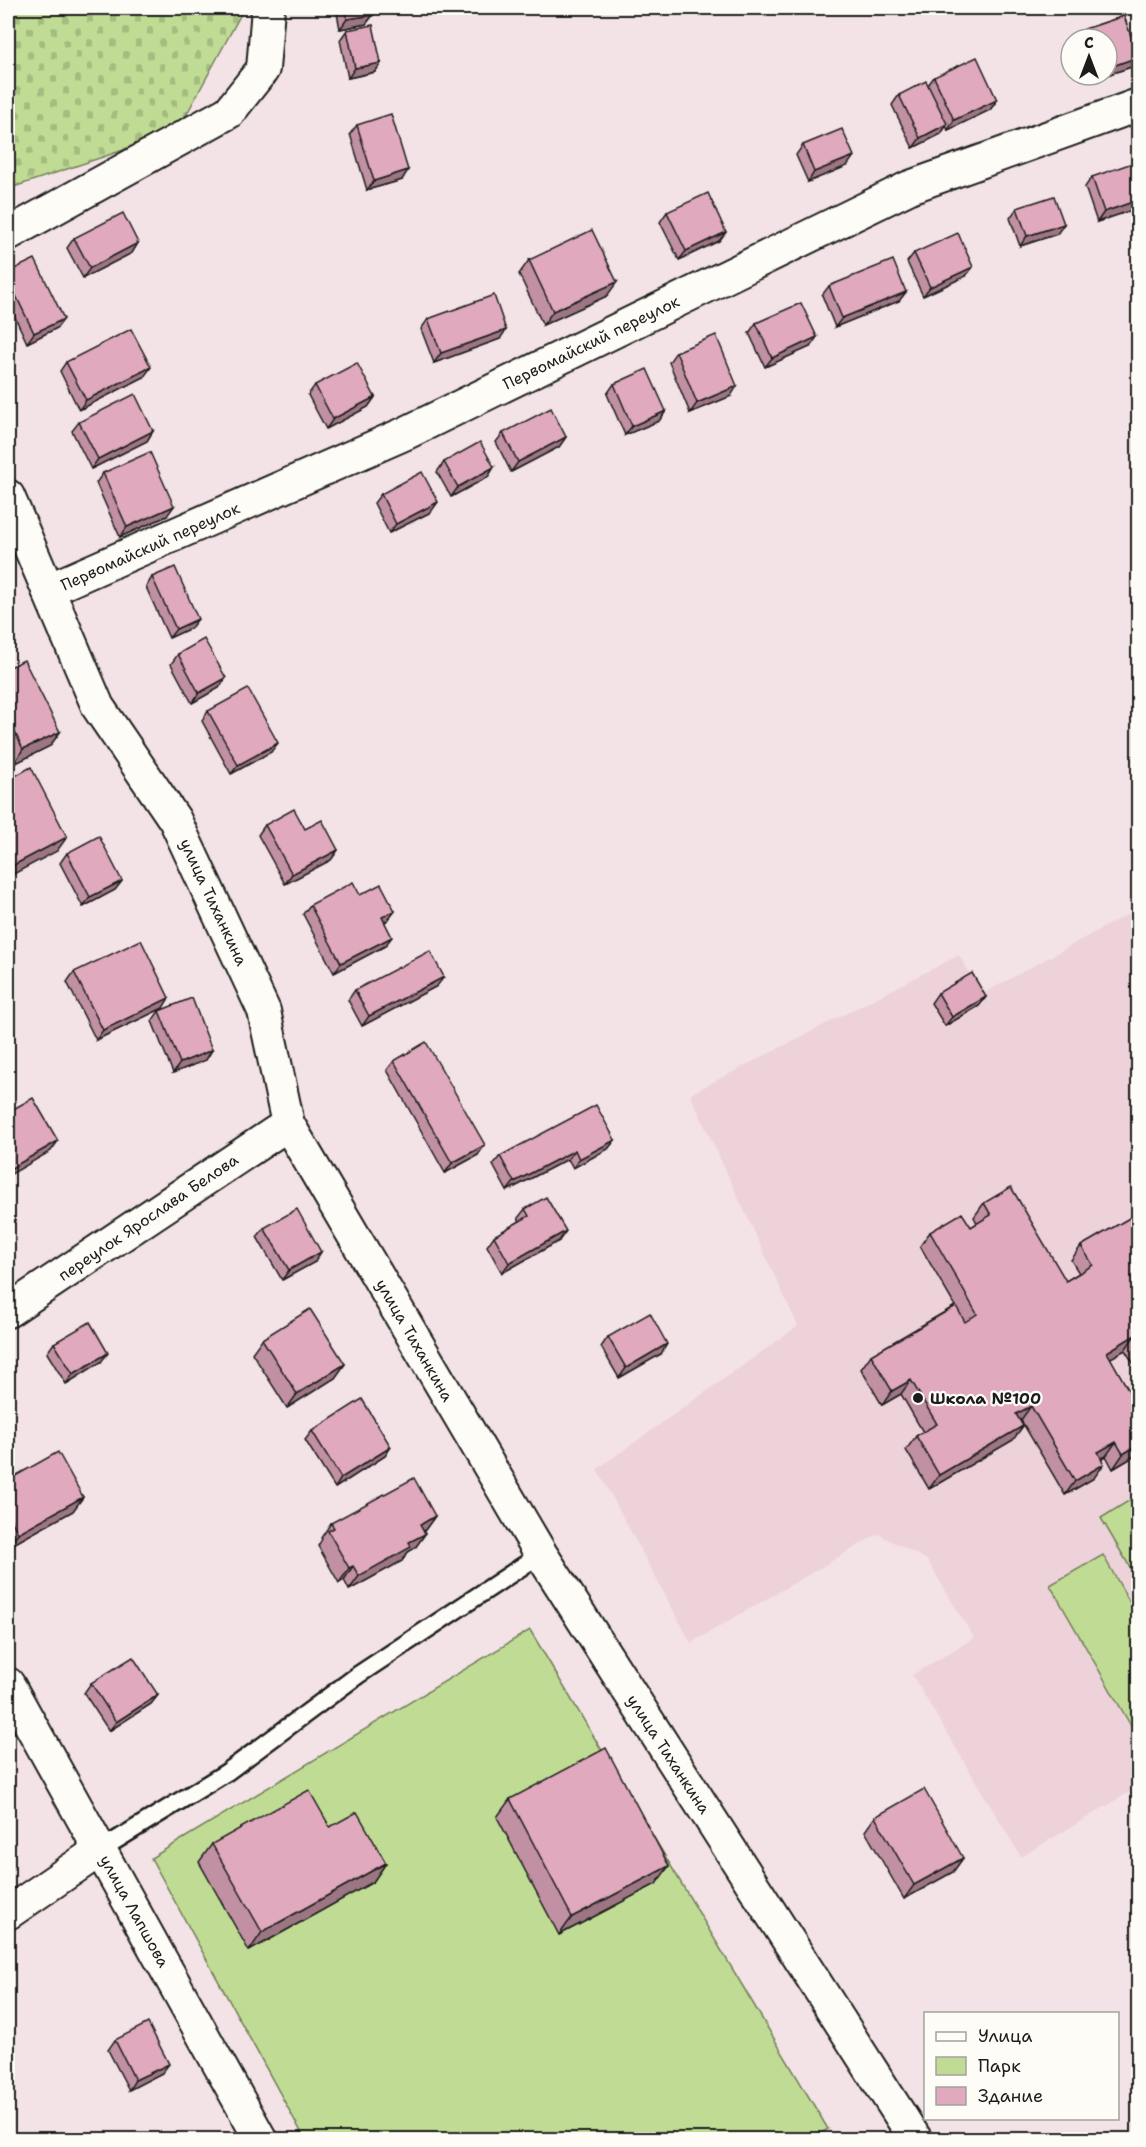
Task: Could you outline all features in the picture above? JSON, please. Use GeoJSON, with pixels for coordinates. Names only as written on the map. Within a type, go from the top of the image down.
{"type":"FeatureCollection","features":[{"type":"Feature","properties":{"kind":"street"},"geometry":{"type":"LineString","coordinates":[[8,234],[229,112],[263,69],[268,8]]}},
{"type":"Feature","properties":{"kind":"street","name":"Первомайский переулок"},"geometry":{"type":"LineString","coordinates":[[48,590],[406,433],[910,187],[1138,105]]}},
{"type":"Feature","properties":{"kind":"street","name":"улица Тиханкина"},"geometry":{"type":"LineString","coordinates":[[8,496],[98,707],[175,820],[264,1011],[288,1124],[541,1554],[916,2139]]}},
{"type":"Feature","properties":{"kind":"street","name":"переулок Ярослава Белова"},"geometry":{"type":"LineString","coordinates":[[8,1311],[288,1124]]}},
{"type":"Feature","properties":{"kind":"street","name":"улица Лапшова"},"geometry":{"type":"LineString","coordinates":[[8,1684],[261,2139]]}},
{"type":"Feature","properties":{"kind":"street"},"geometry":{"type":"LineString","coordinates":[[8,1913],[100,1850]]}},
{"type":"Feature","properties":{"kind":"lane"},"geometry":{"type":"LineString","coordinates":[[100,1850],[227,1772],[358,1675],[541,1554]]}},
{"type":"Feature","properties":{"kind":"shaded area","name":"Школа №100"},"geometry":{"type":"Polygon","coordinates":[[[1137,909],[1138,1787],[1021,1857],[912,1675],[974,1638],[927,1560],[878,1534],[691,1643],[597,1469],[798,1326],[690,1094],[959,955],[982,994],[1137,909]]]}},
{"type":"Feature","properties":{"kind":"green space"},"geometry":{"type":"Polygon","coordinates":[[[8,8],[241,8],[242,12],[177,132],[8,189],[8,8]]]}},
{"type":"Feature","properties":{"kind":"green space"},"geometry":{"type":"Polygon","coordinates":[[[1138,1495],[1138,1581],[1101,1518],[1138,1495]]]}},
{"type":"Feature","properties":{"kind":"green space"},"geometry":{"type":"Polygon","coordinates":[[[1103,1555],[1138,1617],[1138,1738],[1050,1585],[1103,1555]]]}},
{"type":"Feature","properties":{"kind":"green space"},"geometry":{"type":"Polygon","coordinates":[[[530,1630],[828,2129],[810,2140],[305,2139],[151,1858],[530,1630]]]}},
{"type":"Feature","properties":{"kind":"building"},"geometry":{"type":"Polygon","coordinates":[[[344,8],[372,8],[373,15],[347,19],[344,8]]]}},
{"type":"Feature","properties":{"kind":"building"},"geometry":{"type":"Polygon","coordinates":[[[1124,16],[1138,57],[1119,64],[1119,27],[1091,27],[1124,16]]]}},
{"type":"Feature","properties":{"kind":"building"},"geometry":{"type":"Polygon","coordinates":[[[373,25],[381,63],[355,68],[347,30],[373,25]]]}},
{"type":"Feature","properties":{"kind":"building"},"geometry":{"type":"Polygon","coordinates":[[[977,57],[997,100],[954,120],[934,77],[977,57]]]}},
{"type":"Feature","properties":{"kind":"building"},"geometry":{"type":"Polygon","coordinates":[[[926,81],[947,124],[920,138],[899,95],[926,81]]]}},
{"type":"Feature","properties":{"kind":"building"},"geometry":{"type":"Polygon","coordinates":[[[391,114],[408,170],[374,181],[357,125],[391,114]]]}},
{"type":"Feature","properties":{"kind":"building"},"geometry":{"type":"Polygon","coordinates":[[[842,129],[854,156],[814,172],[803,145],[842,129]]]}},
{"type":"Feature","properties":{"kind":"building"},"geometry":{"type":"Polygon","coordinates":[[[1138,161],[1138,200],[1104,212],[1092,177],[1138,161]]]}},
{"type":"Feature","properties":{"kind":"building"},"geometry":{"type":"Polygon","coordinates":[[[708,193],[726,232],[686,251],[667,212],[708,193]]]}},
{"type":"Feature","properties":{"kind":"building"},"geometry":{"type":"Polygon","coordinates":[[[1054,196],[1064,224],[1027,236],[1017,208],[1054,196]]]}},
{"type":"Feature","properties":{"kind":"building"},"geometry":{"type":"Polygon","coordinates":[[[123,213],[138,243],[90,268],[74,238],[123,213]]]}},
{"type":"Feature","properties":{"kind":"building"},"geometry":{"type":"Polygon","coordinates":[[[592,230],[617,282],[553,311],[529,260],[592,230]]]}},
{"type":"Feature","properties":{"kind":"building"},"geometry":{"type":"Polygon","coordinates":[[[958,233],[973,267],[930,287],[914,253],[958,233]]]}},
{"type":"Feature","properties":{"kind":"building"},"geometry":{"type":"Polygon","coordinates":[[[35,259],[64,319],[34,333],[8,279],[8,272],[35,259]]]}},
{"type":"Feature","properties":{"kind":"building"},"geometry":{"type":"Polygon","coordinates":[[[893,260],[906,292],[842,318],[829,286],[893,260]]]}},
{"type":"Feature","properties":{"kind":"building"},"geometry":{"type":"Polygon","coordinates":[[[494,295],[506,330],[441,353],[428,319],[494,295]]]}},
{"type":"Feature","properties":{"kind":"building"},"geometry":{"type":"Polygon","coordinates":[[[801,303],[817,337],[772,358],[756,323],[801,303]]]}},
{"type":"Feature","properties":{"kind":"building"},"geometry":{"type":"Polygon","coordinates":[[[131,329],[151,367],[86,400],[66,362],[131,329]]]}},
{"type":"Feature","properties":{"kind":"building"},"geometry":{"type":"Polygon","coordinates":[[[716,335],[737,386],[697,403],[676,352],[716,335]]]}},
{"type":"Feature","properties":{"kind":"building"},"geometry":{"type":"Polygon","coordinates":[[[357,363],[375,397],[333,419],[315,385],[357,363]]]}},
{"type":"Feature","properties":{"kind":"building"},"geometry":{"type":"Polygon","coordinates":[[[647,369],[666,411],[632,426],[614,384],[647,369]]]}},
{"type":"Feature","properties":{"kind":"building"},"geometry":{"type":"Polygon","coordinates":[[[135,394],[153,431],[98,459],[79,422],[135,394]]]}},
{"type":"Feature","properties":{"kind":"building"},"geometry":{"type":"Polygon","coordinates":[[[551,408],[566,437],[518,462],[503,433],[551,408]]]}},
{"type":"Feature","properties":{"kind":"building"},"geometry":{"type":"Polygon","coordinates":[[[480,442],[494,467],[458,487],[444,462],[480,442]]]}},
{"type":"Feature","properties":{"kind":"building"},"geometry":{"type":"Polygon","coordinates":[[[150,452],[174,506],[127,527],[103,473],[150,452]]]}},
{"type":"Feature","properties":{"kind":"building"},"geometry":{"type":"Polygon","coordinates":[[[422,472],[438,502],[396,524],[381,494],[422,472]]]}},
{"type":"Feature","properties":{"kind":"building"},"geometry":{"type":"Polygon","coordinates":[[[175,567],[198,619],[176,629],[152,577],[175,567]]]}},
{"type":"Feature","properties":{"kind":"building"},"geometry":{"type":"Polygon","coordinates":[[[204,639],[226,678],[199,693],[178,654],[204,639]]]}},
{"type":"Feature","properties":{"kind":"building"},"geometry":{"type":"Polygon","coordinates":[[[24,660],[60,732],[23,749],[10,722],[8,723],[8,668],[24,660]]]}},
{"type":"Feature","properties":{"kind":"building"},"geometry":{"type":"Polygon","coordinates":[[[248,689],[278,743],[238,765],[208,711],[248,689]]]}},
{"type":"Feature","properties":{"kind":"building"},"geometry":{"type":"Polygon","coordinates":[[[31,767],[67,837],[8,868],[8,780],[31,767]]]}},
{"type":"Feature","properties":{"kind":"building"},"geometry":{"type":"Polygon","coordinates":[[[294,809],[305,829],[322,820],[338,850],[292,874],[265,825],[294,809]]]}},
{"type":"Feature","properties":{"kind":"building"},"geometry":{"type":"Polygon","coordinates":[[[99,836],[122,881],[90,897],[67,853],[99,836]]]}},
{"type":"Feature","properties":{"kind":"building"},"geometry":{"type":"Polygon","coordinates":[[[353,882],[360,895],[381,884],[395,911],[382,917],[392,937],[341,963],[310,905],[353,882]]]}},
{"type":"Feature","properties":{"kind":"building"},"geometry":{"type":"Polygon","coordinates":[[[141,940],[169,998],[103,1030],[74,972],[141,940]]]}},
{"type":"Feature","properties":{"kind":"building"},"geometry":{"type":"Polygon","coordinates":[[[430,951],[444,977],[369,1016],[355,990],[430,951]]]}},
{"type":"Feature","properties":{"kind":"building"},"geometry":{"type":"Polygon","coordinates":[[[972,973],[986,997],[952,1017],[938,993],[972,973]]]}},
{"type":"Feature","properties":{"kind":"building"},"geometry":{"type":"Polygon","coordinates":[[[192,998],[212,1050],[180,1063],[159,1011],[192,998]]]}},
{"type":"Feature","properties":{"kind":"building"},"geometry":{"type":"Polygon","coordinates":[[[426,1042],[485,1145],[452,1163],[394,1061],[426,1042]]]}},
{"type":"Feature","properties":{"kind":"building"},"geometry":{"type":"Polygon","coordinates":[[[33,1098],[58,1141],[8,1170],[8,1112],[33,1098]]]}},
{"type":"Feature","properties":{"kind":"building"},"geometry":{"type":"Polygon","coordinates":[[[596,1105],[615,1140],[579,1159],[575,1150],[514,1182],[500,1156],[596,1105]]]}},
{"type":"Feature","properties":{"kind":"building"},"geometry":{"type":"Polygon","coordinates":[[[1011,1187],[1066,1281],[1093,1265],[1081,1246],[1138,1213],[1138,1341],[1135,1335],[1107,1352],[1138,1407],[1138,1445],[1123,1454],[1116,1442],[1098,1452],[1104,1464],[1075,1481],[1031,1406],[1016,1414],[1023,1426],[939,1475],[916,1436],[937,1424],[911,1380],[892,1391],[871,1355],[956,1306],[965,1322],[977,1314],[930,1232],[962,1213],[971,1227],[991,1215],[984,1203],[1011,1187]]]}},
{"type":"Feature","properties":{"kind":"building"},"geometry":{"type":"Polygon","coordinates":[[[546,1197],[566,1231],[509,1263],[494,1236],[529,1216],[525,1209],[546,1197]]]}},
{"type":"Feature","properties":{"kind":"building"},"geometry":{"type":"Polygon","coordinates":[[[297,1209],[321,1252],[289,1270],[264,1228],[297,1209]]]}},
{"type":"Feature","properties":{"kind":"building"},"geometry":{"type":"Polygon","coordinates":[[[310,1309],[345,1364],[297,1394],[262,1339],[310,1309]]]}},
{"type":"Feature","properties":{"kind":"building"},"geometry":{"type":"Polygon","coordinates":[[[650,1313],[667,1344],[626,1368],[608,1337],[650,1313]]]}},
{"type":"Feature","properties":{"kind":"building"},"geometry":{"type":"Polygon","coordinates":[[[90,1322],[108,1353],[73,1374],[54,1343],[90,1322]]]}},
{"type":"Feature","properties":{"kind":"building"},"geometry":{"type":"Polygon","coordinates":[[[362,1399],[391,1447],[341,1478],[312,1431],[362,1399]]]}},
{"type":"Feature","properties":{"kind":"building"},"geometry":{"type":"Polygon","coordinates":[[[58,1452],[83,1497],[18,1533],[8,1514],[8,1480],[58,1452]]]}},
{"type":"Feature","properties":{"kind":"building"},"geometry":{"type":"Polygon","coordinates":[[[414,1478],[435,1516],[420,1525],[425,1534],[409,1542],[411,1547],[359,1576],[353,1566],[349,1568],[328,1531],[334,1528],[331,1523],[414,1478]]]}},
{"type":"Feature","properties":{"kind":"building"},"geometry":{"type":"Polygon","coordinates":[[[133,1657],[158,1695],[116,1722],[91,1683],[133,1657]]]}},
{"type":"Feature","properties":{"kind":"building"},"geometry":{"type":"Polygon","coordinates":[[[606,1748],[669,1866],[572,1917],[510,1799],[606,1748]]]}},
{"type":"Feature","properties":{"kind":"building"},"geometry":{"type":"Polygon","coordinates":[[[924,1789],[963,1858],[914,1885],[875,1817],[924,1789]]]}},
{"type":"Feature","properties":{"kind":"building"},"geometry":{"type":"Polygon","coordinates":[[[309,1790],[330,1827],[357,1812],[386,1863],[262,1932],[212,1844],[309,1790]]]}},
{"type":"Feature","properties":{"kind":"building"},"geometry":{"type":"Polygon","coordinates":[[[148,2023],[169,2064],[135,2080],[115,2040],[148,2023]]]}},
{"type":"Feature","properties":{"kind":"place","name":"Школа №100"},"geometry":{"type":"Point","coordinates":[918,1398]}}]}
